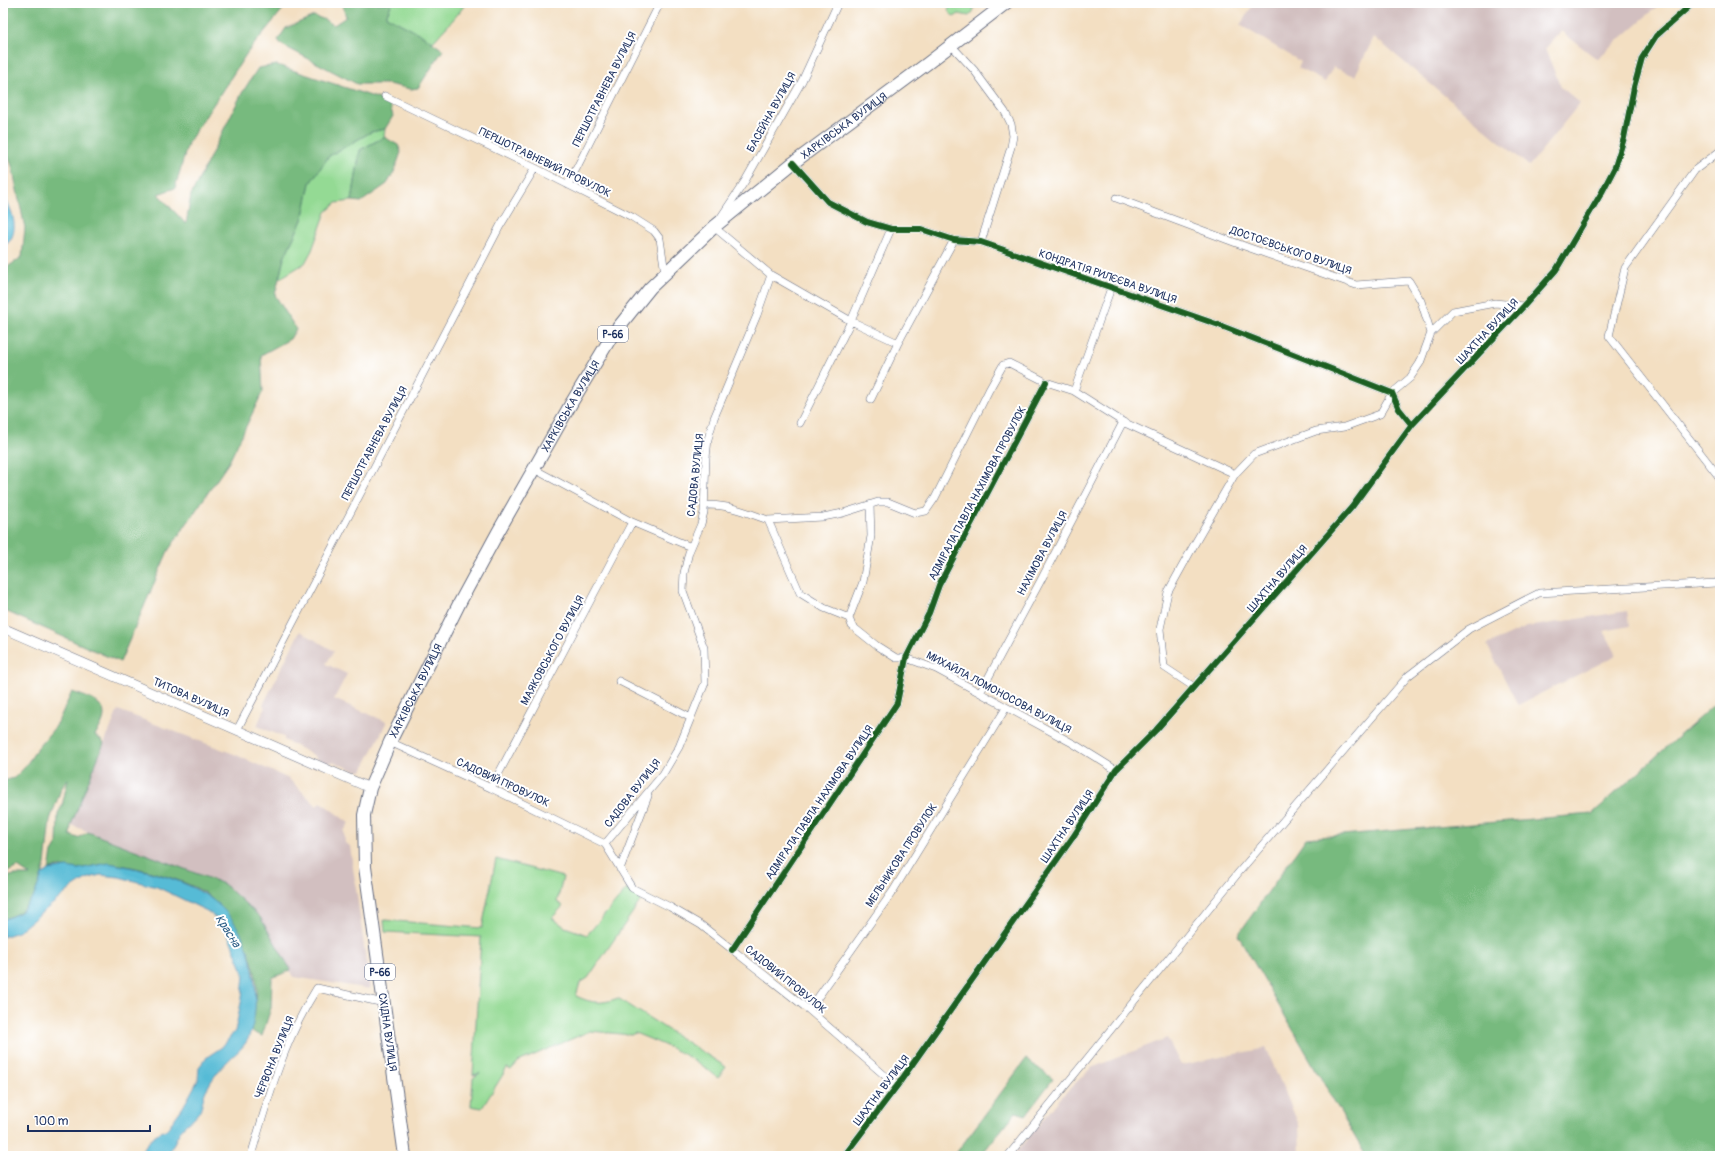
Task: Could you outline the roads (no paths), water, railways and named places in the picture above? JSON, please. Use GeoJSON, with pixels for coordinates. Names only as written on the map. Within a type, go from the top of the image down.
{"type":"FeatureCollection","features":[{"type":"Feature","properties":{"kind":"main road","name":"ХАРКІВСЬКА ВУЛИЦЯ"},"geometry":{"type":"LineString","coordinates":[[370,788],[390,742],[460,604],[534,469],[614,334],[636,304],[665,273],[714,227],[793,163],[1006,3]]}},
{"type":"Feature","properties":{"kind":"main road","name":"СХІДНА ВУЛИЦЯ"},"geometry":{"type":"LineString","coordinates":[[370,788],[364,815],[365,867],[405,1156]]}},
{"type":"Feature","properties":{"kind":"street","name":"ПЕРШОТРАВНЕВА ВУЛИЦЯ"},"geometry":{"type":"LineString","coordinates":[[568,185],[660,3]]}},
{"type":"Feature","properties":{"kind":"street","name":"БАСЕЙНА ВУЛИЦЯ"},"geometry":{"type":"LineString","coordinates":[[714,227],[745,181],[802,81],[838,3]]}},
{"type":"Feature","properties":{"kind":"street","name":"ШАХТНА ВУЛИЦЯ"},"geometry":{"type":"LineString","coordinates":[[844,1156],[897,1086],[1073,837],[1116,770],[1156,730],[1352,507],[1412,425],[1556,270],[1615,167],[1624,138],[1634,87],[1642,58],[1656,36],[1693,3]]}},
{"type":"Feature","properties":{"kind":"street"},"geometry":{"type":"LineString","coordinates":[[951,45],[974,70],[1005,112],[1011,124],[1013,136],[1011,147],[981,242]]}},
{"type":"Feature","properties":{"kind":"street","name":"ПЕРШОТРАВНЕВИЙ ПРОВУЛОК"},"geometry":{"type":"LineString","coordinates":[[386,96],[632,217],[654,231],[660,239],[665,273]]}},
{"type":"Feature","properties":{"kind":"street"},"geometry":{"type":"LineString","coordinates":[[1720,151],[1695,170],[1625,268],[1609,336],[1720,478]]}},
{"type":"Feature","properties":{"kind":"street","name":"КОНДРАТІЯ РИЛЄЄВА ВУЛИЦЯ"},"geometry":{"type":"LineString","coordinates":[[793,163],[828,202],[867,222],[891,229],[921,229],[954,240],[981,242],[1219,325],[1392,392]]}},
{"type":"Feature","properties":{"kind":"street","name":"ПЕРШОТРАВНЕВА ВУЛИЦЯ"},"geometry":{"type":"LineString","coordinates":[[237,730],[500,226],[535,168]]}},
{"type":"Feature","properties":{"kind":"street","name":"ДОСТОЄВСЬКОГО ВУЛИЦЯ"},"geometry":{"type":"LineString","coordinates":[[1116,198],[1247,247],[1356,285],[1408,281],[1421,302],[1431,333]]}},
{"type":"Feature","properties":{"kind":"street"},"geometry":{"type":"LineString","coordinates":[[714,227],[771,275],[851,321],[898,342]]}},
{"type":"Feature","properties":{"kind":"street"},"geometry":{"type":"LineString","coordinates":[[800,423],[851,321],[891,229]]}},
{"type":"Feature","properties":{"kind":"street"},"geometry":{"type":"LineString","coordinates":[[871,399],[898,342],[954,240]]}},
{"type":"Feature","properties":{"kind":"street","name":"САДОВА ВУЛИЦЯ"},"geometry":{"type":"LineString","coordinates":[[605,844],[663,774],[679,747],[706,683],[704,648],[683,592],[684,573],[691,547],[701,524],[704,505],[704,481],[708,439],[714,418],[757,315],[771,275]]}},
{"type":"Feature","properties":{"kind":"street"},"geometry":{"type":"LineString","coordinates":[[1074,391],[1111,288]]}},
{"type":"Feature","properties":{"kind":"street"},"geometry":{"type":"LineString","coordinates":[[1194,687],[1164,667],[1160,629],[1168,592],[1235,474],[1254,454],[1316,431],[1344,427],[1380,414],[1392,392],[1410,378],[1420,363],[1431,333],[1453,310],[1495,303],[1524,306]]}},
{"type":"Feature","properties":{"kind":"street"},"geometry":{"type":"LineString","coordinates":[[704,505],[718,504],[768,520],[823,517],[843,514],[878,502],[888,502],[915,513],[926,511],[935,498],[1003,365],[1009,363],[1046,382],[1074,391],[1123,422],[1235,474]]}},
{"type":"Feature","properties":{"kind":"street","name":"АДМІРАЛА ПАВЛА НАХІМОВА ПРОВУЛОК"},"geometry":{"type":"LineString","coordinates":[[906,658],[929,613],[939,585],[1046,382]]}},
{"type":"Feature","properties":{"kind":"street"},"geometry":{"type":"LineString","coordinates":[[1392,392],[1399,409],[1412,425]]}},
{"type":"Feature","properties":{"kind":"street","name":"НАХІМОВА ВУЛИЦЯ"},"geometry":{"type":"LineString","coordinates":[[980,693],[1041,580],[1123,422]]}},
{"type":"Feature","properties":{"kind":"street"},"geometry":{"type":"LineString","coordinates":[[534,469],[632,522],[691,547]]}},
{"type":"Feature","properties":{"kind":"street"},"geometry":{"type":"LineString","coordinates":[[768,520],[800,593],[824,608],[849,618],[863,582],[871,536],[870,505]]}},
{"type":"Feature","properties":{"kind":"street","name":"МАЯКОВСЬКОГО ВУЛИЦЯ"},"geometry":{"type":"LineString","coordinates":[[491,788],[632,522]]}},
{"type":"Feature","properties":{"kind":"street"},"geometry":{"type":"LineString","coordinates":[[1008,1156],[1239,872],[1408,676],[1469,629],[1539,593],[1716,583],[1720,580]]}},
{"type":"Feature","properties":{"kind":"street","name":"МИХАЙЛА ЛОМОНОСОВА ВУЛИЦЯ"},"geometry":{"type":"LineString","coordinates":[[849,618],[852,626],[877,646],[896,658],[906,658],[936,669],[1074,744],[1116,770]]}},
{"type":"Feature","properties":{"kind":"street","name":"ТИТОВА ВУЛИЦЯ"},"geometry":{"type":"LineString","coordinates":[[3,628],[370,788]]}},
{"type":"Feature","properties":{"kind":"street","name":"АДМІРАЛА ПАВЛА НАХІМОВА ВУЛИЦЯ"},"geometry":{"type":"LineString","coordinates":[[732,950],[897,703],[906,658]]}},
{"type":"Feature","properties":{"kind":"street"},"geometry":{"type":"LineString","coordinates":[[619,681],[692,718]]}},
{"type":"Feature","properties":{"kind":"street","name":"МЕЛЬНИКОВА ПРОВУЛОК"},"geometry":{"type":"LineString","coordinates":[[809,1010],[893,891],[1006,708]]}},
{"type":"Feature","properties":{"kind":"street","name":"САДОВИЙ ПРОВУЛОК"},"geometry":{"type":"LineString","coordinates":[[390,742],[491,788],[605,844],[632,888],[670,907],[701,925],[809,1010],[897,1086]]}},
{"type":"Feature","properties":{"kind":"street"},"geometry":{"type":"LineString","coordinates":[[620,869],[650,790]]}},
{"type":"Feature","properties":{"kind":"street","name":"ЧЕРВОНА ВУЛИЦЯ"},"geometry":{"type":"LineString","coordinates":[[251,1156],[273,1082],[291,1037],[317,988],[384,1003]]}},
{"type":"Feature","properties":{"kind":"water"},"geometry":{"type":"Polygon","coordinates":[[[3,195],[10,208],[14,222],[14,229],[9,242],[3,247],[3,195]]]}},
{"type":"Feature","properties":{"kind":"water","name":"Красна"},"geometry":{"type":"Polygon","coordinates":[[[109,863],[135,868],[183,883],[204,894],[222,907],[236,925],[247,948],[254,976],[255,1008],[253,1025],[248,1039],[214,1078],[205,1093],[200,1110],[196,1116],[181,1130],[166,1156],[129,1156],[140,1152],[155,1135],[167,1129],[183,1107],[198,1080],[199,1067],[207,1057],[222,1047],[235,1031],[242,998],[244,974],[226,929],[207,911],[157,887],[119,877],[100,875],[86,879],[72,888],[18,932],[3,937],[3,920],[21,912],[34,896],[42,875],[49,870],[66,867],[78,869],[109,863]]]}}]}
